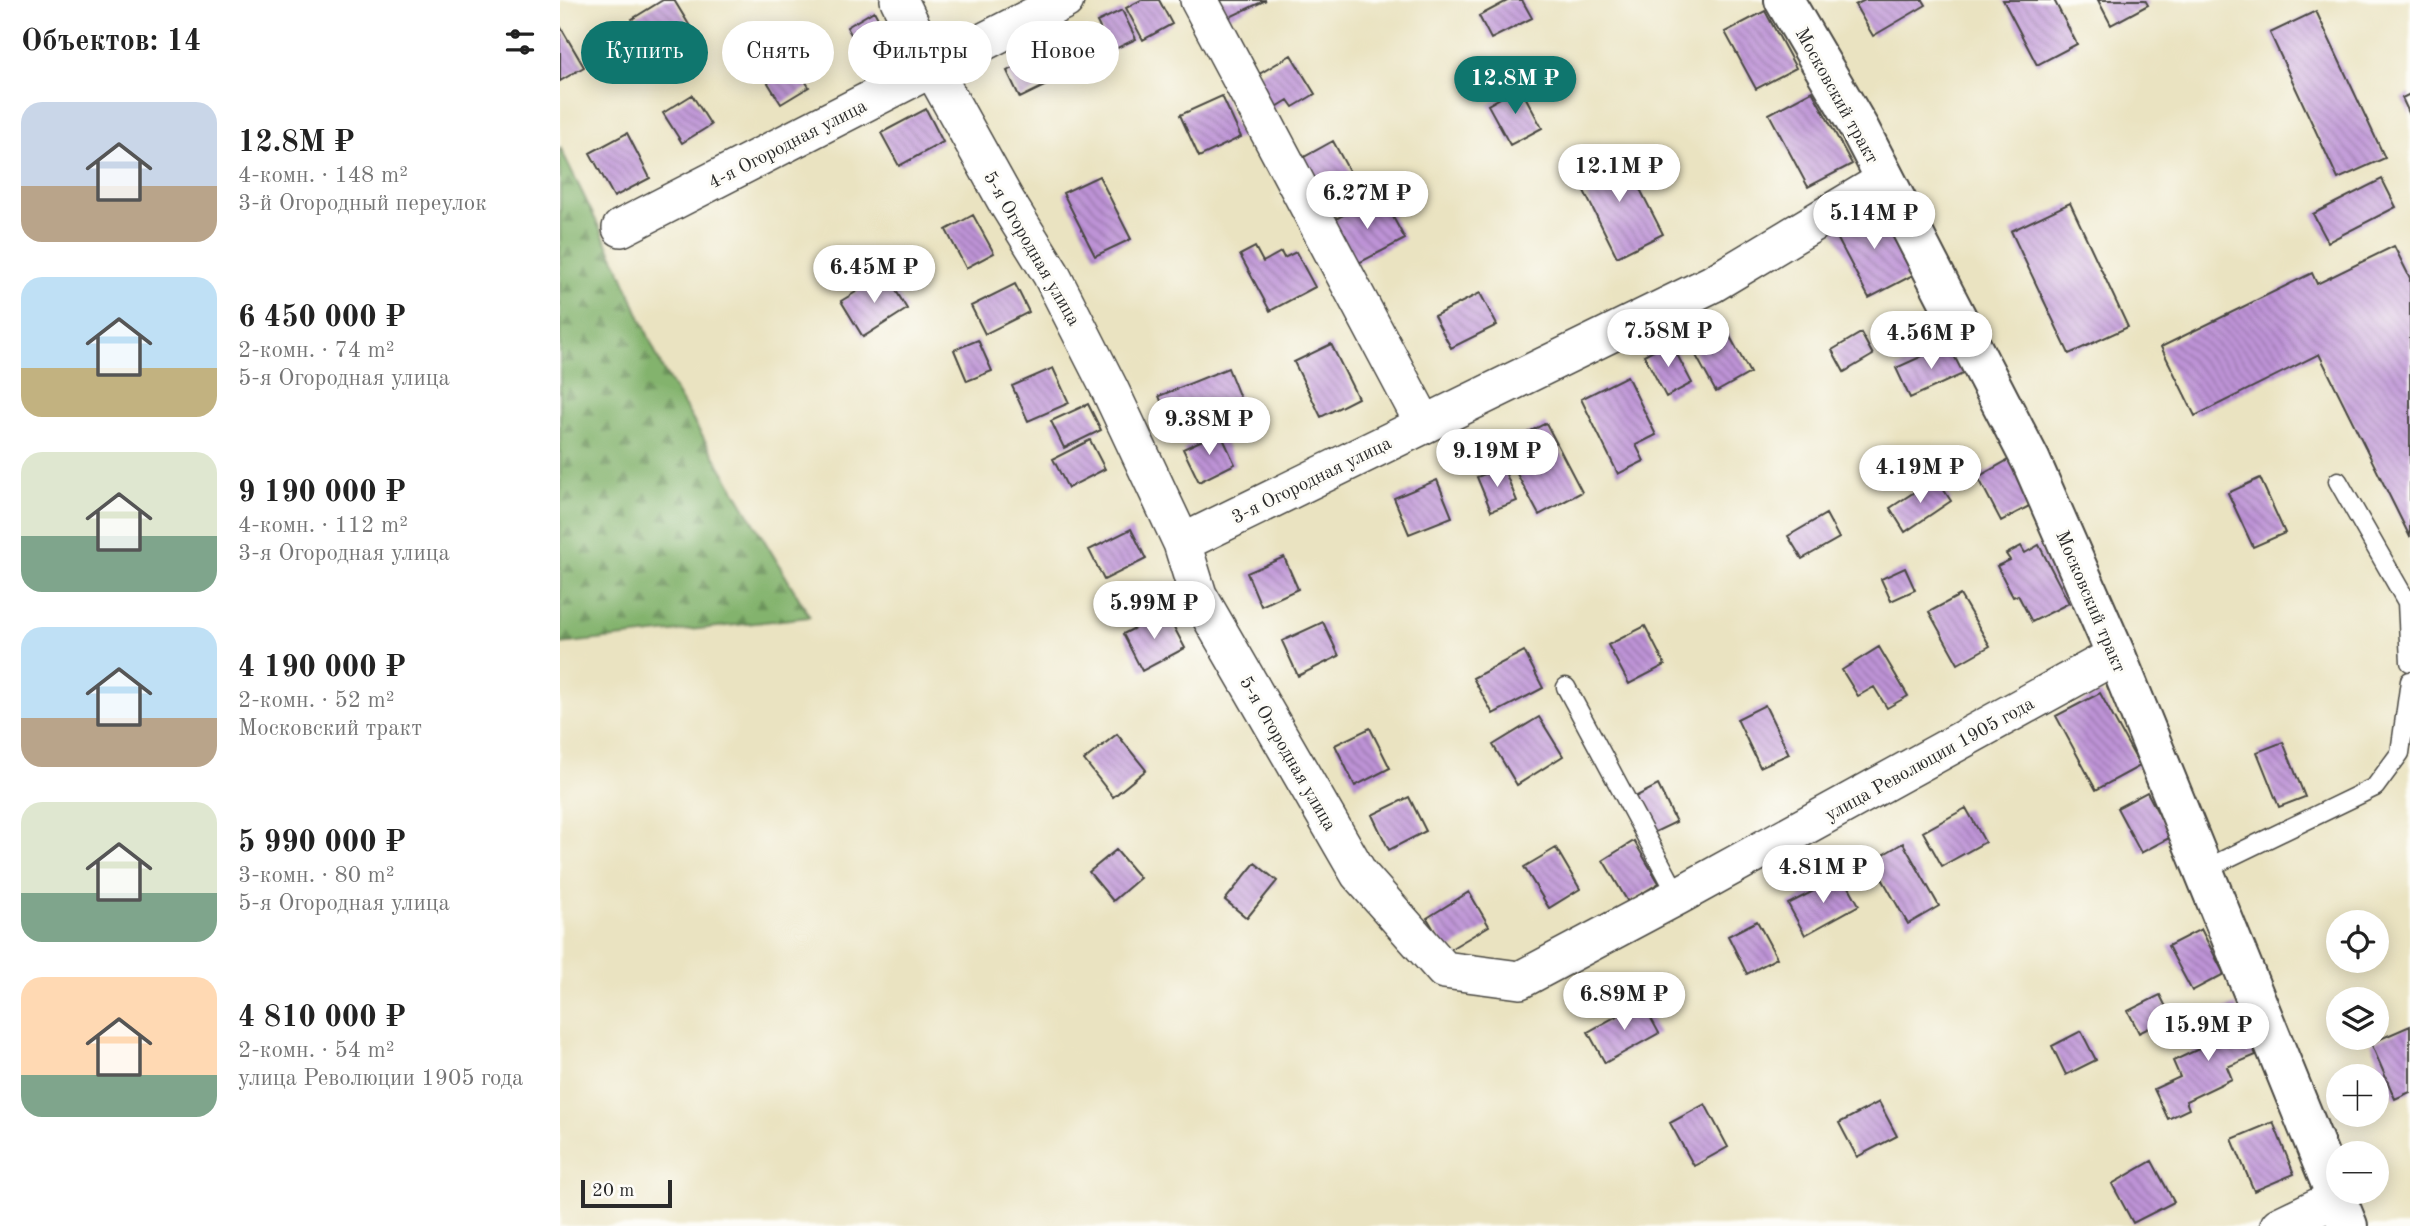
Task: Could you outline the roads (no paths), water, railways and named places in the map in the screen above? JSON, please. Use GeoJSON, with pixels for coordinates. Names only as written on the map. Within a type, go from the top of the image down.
{"type":"FeatureCollection","features":[{"type":"Feature","properties":{"kind":"main road","name":"Московский тракт"},"geometry":{"type":"LineString","coordinates":[[1784,0],[1859,128],[2031,461],[2116,654],[2343,1212]]}},
{"type":"Feature","properties":{"kind":"street","name":"5-я Огородная улица"},"geometry":{"type":"LineString","coordinates":[[899,0],[909,21]]}},
{"type":"Feature","properties":{"kind":"street","name":"4-я Огородная улица"},"geometry":{"type":"LineString","coordinates":[[992,37],[1065,0]]}},
{"type":"Feature","properties":{"kind":"street"},"geometry":{"type":"LineString","coordinates":[[1199,0],[1424,424]]}},
{"type":"Feature","properties":{"kind":"street","name":"4-я Огородная улица"},"geometry":{"type":"LineString","coordinates":[[621,228],[901,84]]}},
{"type":"Feature","properties":{"kind":"street","name":"5-я Огородная улица"},"geometry":{"type":"LineString","coordinates":[[941,84],[1006,201],[1051,274],[1110,390],[1182,543],[1198,595],[1359,874],[1444,970],[1520,980]]}},
{"type":"Feature","properties":{"kind":"street","name":"3-я Огородная улица"},"geometry":{"type":"LineString","coordinates":[[1182,543],[1712,284],[1885,180]]}},
{"type":"Feature","properties":{"kind":"street","name":"улица Революции 1905 года"},"geometry":{"type":"LineString","coordinates":[[1520,980],[1678,896],[2116,654]]}},
{"type":"Feature","properties":{"kind":"street"},"geometry":{"type":"LineString","coordinates":[[2278,1226],[2343,1212]]}},
{"type":"Feature","properties":{"kind":"lane"},"geometry":{"type":"LineString","coordinates":[[2338,481],[2407,602],[2410,662]]}},
{"type":"Feature","properties":{"kind":"lane"},"geometry":{"type":"LineString","coordinates":[[2203,870],[2375,787],[2400,753],[2410,681]]}},
{"type":"Feature","properties":{"kind":"lane"},"geometry":{"type":"LineString","coordinates":[[1566,687],[1678,896]]}}]}
